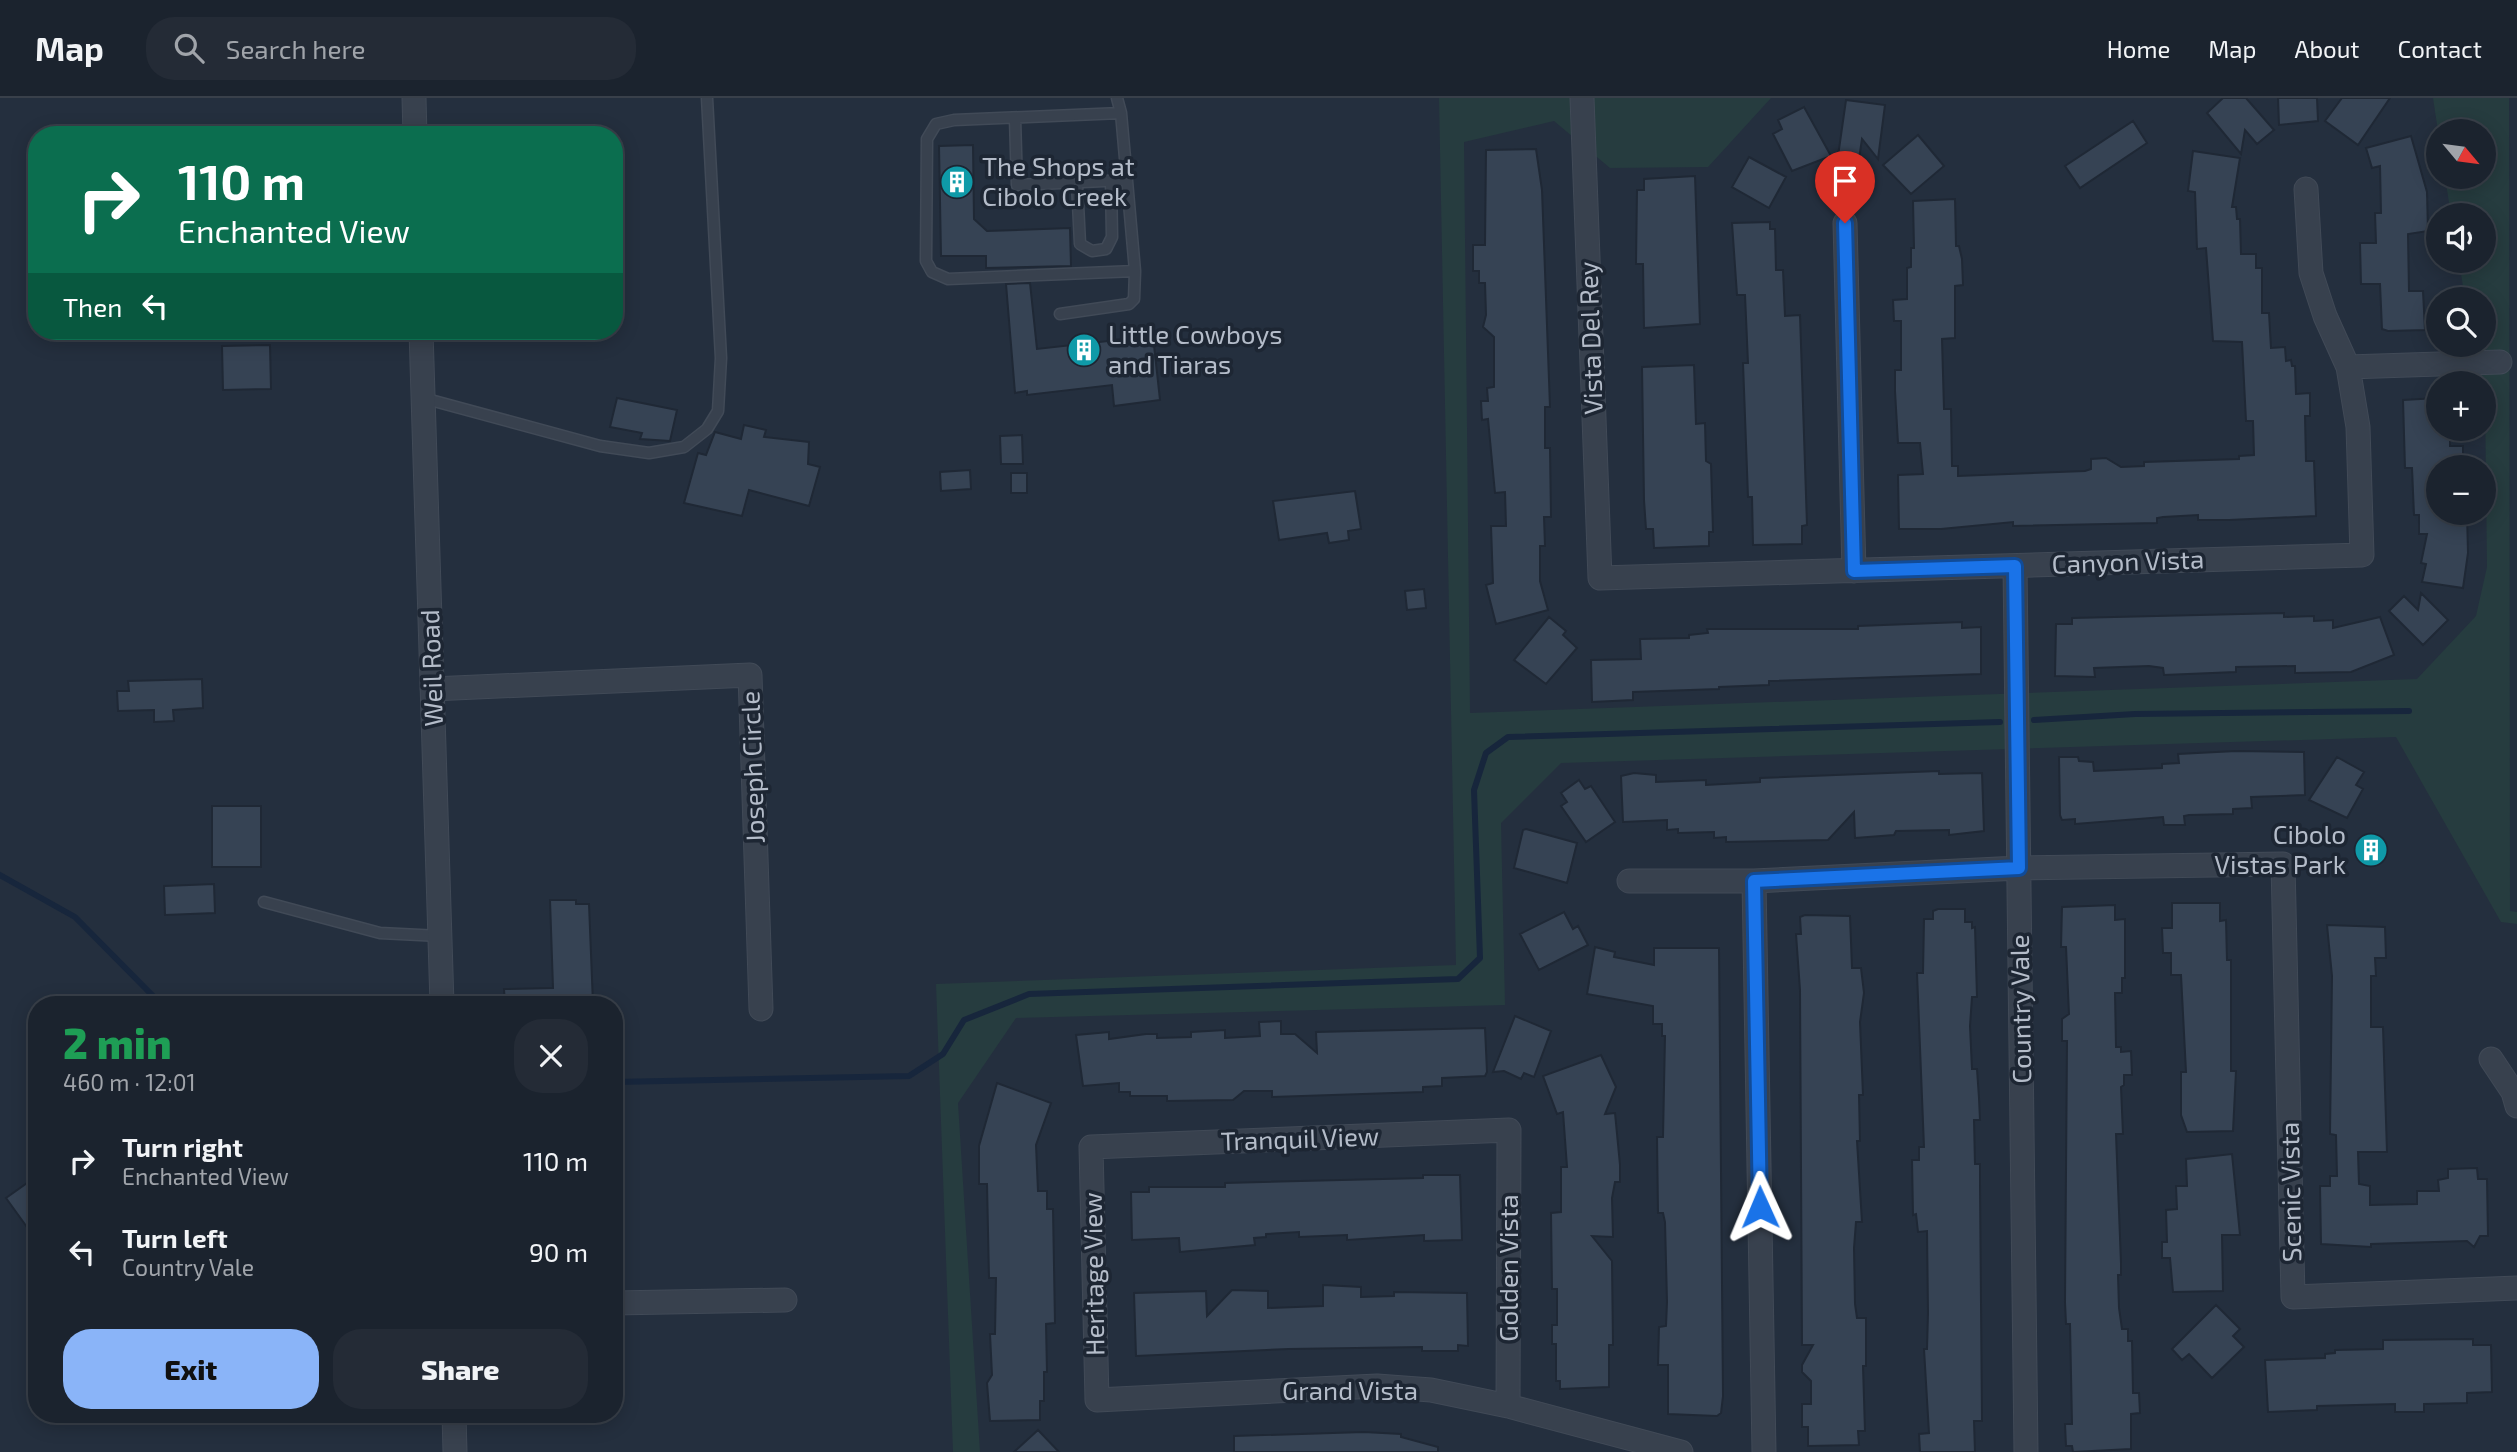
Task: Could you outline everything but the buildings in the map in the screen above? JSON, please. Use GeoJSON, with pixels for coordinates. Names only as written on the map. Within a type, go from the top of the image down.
{"type":"FeatureCollection","features":[{"type":"Feature","properties":{"kind":"street"},"geometry":{"type":"LineString","coordinates":[[414,98],[415,126]]}},
{"type":"Feature","properties":{"kind":"street","name":"Vista Del Rey"},"geometry":{"type":"LineString","coordinates":[[1583,98],[1600,578]]}},
{"type":"Feature","properties":{"kind":"street"},"geometry":{"type":"LineString","coordinates":[[2306,189],[2311,273],[2325,316],[2348,367],[2500,362]]}},
{"type":"Feature","properties":{"kind":"street"},"geometry":{"type":"LineString","coordinates":[[1845,223],[1854,571]]}},
{"type":"Feature","properties":{"kind":"street","name":"Weil Road"},"geometry":{"type":"LineString","coordinates":[[421,340],[442,996]]}},
{"type":"Feature","properties":{"kind":"street","name":"Canyon Vista"},"geometry":{"type":"LineString","coordinates":[[1600,578],[2362,555],[2358,427],[2348,367]]}},
{"type":"Feature","properties":{"kind":"street","name":"Country Vale"},"geometry":{"type":"LineString","coordinates":[[2015,566],[2026,1452]]}},
{"type":"Feature","properties":{"kind":"street","name":"Joseph Circle"},"geometry":{"type":"LineString","coordinates":[[432,689],[750,675],[761,1009]]}},
{"type":"Feature","properties":{"kind":"street","name":"Scenic Vista"},"geometry":{"type":"LineString","coordinates":[[2019,868],[2283,863],[2293,1297],[2517,1288]]}},
{"type":"Feature","properties":{"kind":"street"},"geometry":{"type":"LineString","coordinates":[[1629,881],[1754,881],[2019,868]]}},
{"type":"Feature","properties":{"kind":"street"},"geometry":{"type":"LineString","coordinates":[[1754,881],[1764,1452]]}},
{"type":"Feature","properties":{"kind":"street"},"geometry":{"type":"LineString","coordinates":[[2491,1059],[2513,1092],[2517,1106]]}},
{"type":"Feature","properties":{"kind":"street","name":"Tranquil View"},"geometry":{"type":"LineString","coordinates":[[1091,1147],[1509,1130]]}},
{"type":"Feature","properties":{"kind":"street","name":"Golden Vista"},"geometry":{"type":"LineString","coordinates":[[1508,1406],[1509,1130]]}},
{"type":"Feature","properties":{"kind":"street","name":"Heritage View"},"geometry":{"type":"LineString","coordinates":[[1091,1147],[1097,1400]]}},
{"type":"Feature","properties":{"kind":"street"},"geometry":{"type":"LineString","coordinates":[[623,1303],[785,1300]]}},
{"type":"Feature","properties":{"kind":"street","name":"Grand Vista"},"geometry":{"type":"LineString","coordinates":[[1097,1400],[1377,1386],[1431,1390],[1508,1406],[1681,1452]]}},
{"type":"Feature","properties":{"kind":"street"},"geometry":{"type":"LineString","coordinates":[[454,1423],[455,1452]]}},
{"type":"Feature","properties":{"kind":"lane"},"geometry":{"type":"LineString","coordinates":[[423,398],[600,446],[649,453],[684,447],[707,429],[718,411],[721,358],[707,98]]}},
{"type":"Feature","properties":{"kind":"lane"},"geometry":{"type":"LineString","coordinates":[[1060,314],[1129,304],[1134,299],[1135,271],[1121,113],[1116,98]]}},
{"type":"Feature","properties":{"kind":"lane"},"geometry":{"type":"LineString","coordinates":[[1121,113],[954,120],[936,124],[927,139],[926,261],[932,272],[948,279],[1135,271]]}},
{"type":"Feature","properties":{"kind":"lane"},"geometry":{"type":"LineString","coordinates":[[1015,118],[1017,185],[1126,180]]}},
{"type":"Feature","properties":{"kind":"lane"},"geometry":{"type":"LineString","coordinates":[[1077,183],[1080,244],[1092,251],[1106,249],[1112,237],[1111,181]]}},
{"type":"Feature","properties":{"kind":"lane"},"geometry":{"type":"LineString","coordinates":[[264,902],[380,933],[440,936]]}},
{"type":"Feature","properties":{"kind":"green space"},"geometry":{"type":"Polygon","coordinates":[[[1439,98],[1771,98],[1708,167],[1610,168],[1554,121],[1464,142],[1470,713],[2417,679],[2476,616],[2487,567],[2487,525],[2496,525],[2496,455],[2486,455],[2486,441],[2496,441],[2496,371],[2479,371],[2476,357],[2496,357],[2496,287],[2463,287],[2461,273],[2496,273],[2496,203],[2449,203],[2447,189],[2496,189],[2496,119],[2436,119],[2433,98],[2509,98],[2510,911],[2517,912],[2517,924],[2501,922],[2396,737],[1561,763],[1501,823],[1505,1005],[1016,1018],[958,1103],[980,1452],[953,1452],[936,984],[1456,965],[1439,98]]]}},
{"type":"Feature","properties":{"kind":"waterway"},"geometry":{"type":"LineString","coordinates":[[2034,720],[2135,714],[2409,711]]}},
{"type":"Feature","properties":{"kind":"waterway"},"geometry":{"type":"LineString","coordinates":[[623,1082],[909,1076],[943,1054],[964,1020],[1029,994],[1458,979],[1480,958],[1474,790],[1486,753],[1508,737],[2000,722]]}},
{"type":"Feature","properties":{"kind":"waterway"},"geometry":{"type":"LineString","coordinates":[[0,875],[75,917],[153,996]]}},
{"type":"Feature","properties":{"kind":"place","name":"The Shops at Cibolo Creek"},"geometry":{"type":"Point","coordinates":[957,182]}},
{"type":"Feature","properties":{"kind":"place","name":"Little Cowboys and Tiaras"},"geometry":{"type":"Point","coordinates":[1084,350]}},
{"type":"Feature","properties":{"kind":"place","name":"Cibolo Vistas Park"},"geometry":{"type":"Point","coordinates":[2371,850]}},
{"type":"Feature","properties":{"kind":"route"},"geometry":{"type":"LineString","coordinates":[[1760,1207],[1754,881],[2019,868],[2015,566],[1854,571],[1845,223]]}}]}
